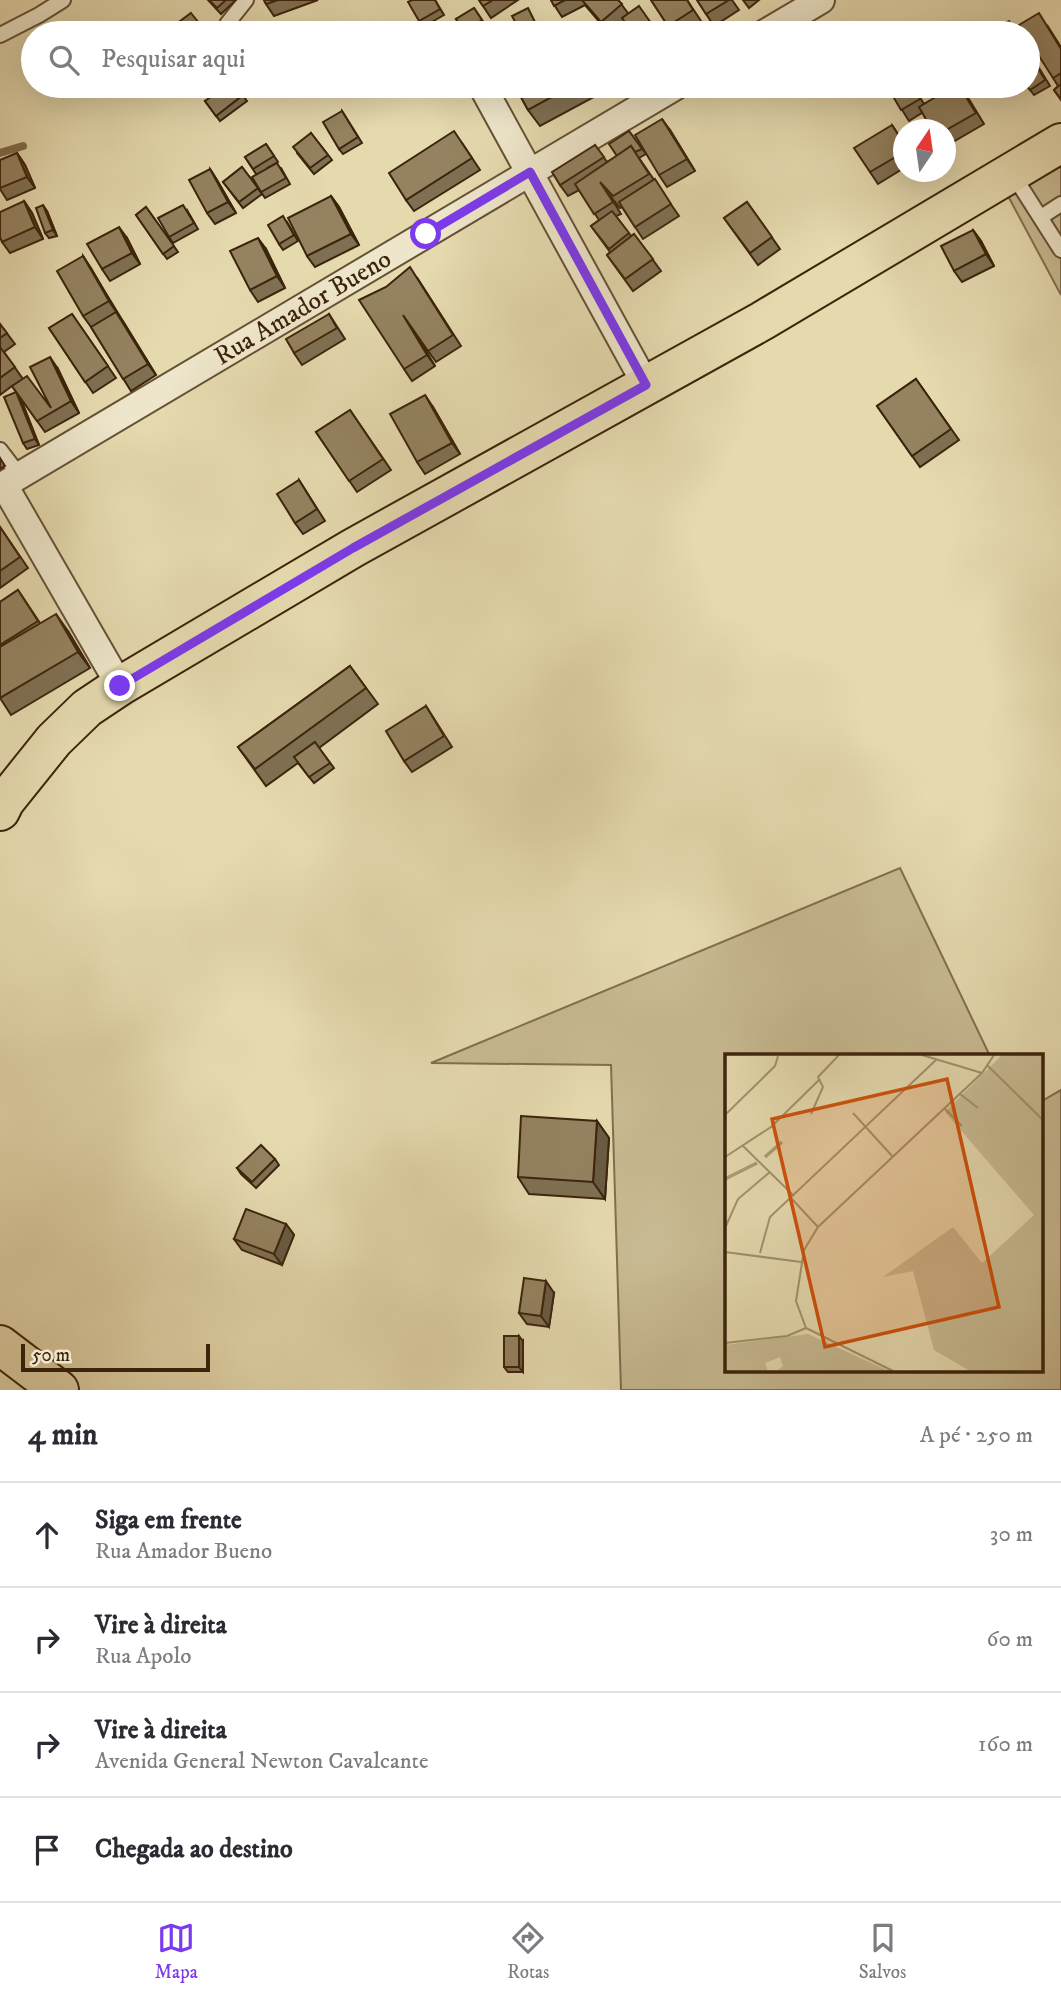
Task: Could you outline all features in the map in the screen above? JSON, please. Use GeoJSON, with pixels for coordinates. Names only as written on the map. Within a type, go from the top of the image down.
{"type":"FeatureCollection","features":[{"type":"Feature","properties":{"kind":"main road"},"geometry":{"type":"LineString","coordinates":[[0,811],[54,740],[88,708],[120,686],[353,548],[762,321],[1061,143]]}},
{"type":"Feature","properties":{"kind":"main road"},"geometry":{"type":"LineString","coordinates":[[0,1345],[59,1390]]}},
{"type":"Feature","properties":{"kind":"street"},"geometry":{"type":"LineString","coordinates":[[785,21],[821,0]]}},
{"type":"Feature","properties":{"kind":"street"},"geometry":{"type":"LineString","coordinates":[[489,98],[646,385]]}},
{"type":"Feature","properties":{"kind":"street","name":"Rua Amador Bueno"},"geometry":{"type":"LineString","coordinates":[[8,483],[656,98]]}},
{"type":"Feature","properties":{"kind":"street"},"geometry":{"type":"LineString","coordinates":[[8,483],[120,686]]}},
{"type":"Feature","properties":{"kind":"lane"},"geometry":{"type":"LineString","coordinates":[[28,21],[64,0]]}},
{"type":"Feature","properties":{"kind":"lane"},"geometry":{"type":"LineString","coordinates":[[228,21],[246,0]]}},
{"type":"Feature","properties":{"kind":"lane"},"geometry":{"type":"LineString","coordinates":[[0,35],[21,24]]}},
{"type":"Feature","properties":{"kind":"lane"},"geometry":{"type":"LineString","coordinates":[[1011,172],[1061,250]]}},
{"type":"Feature","properties":{"kind":"lane"},"geometry":{"type":"LineString","coordinates":[[1041,217],[1061,204]]}},
{"type":"Feature","properties":{"kind":"lane"},"geometry":{"type":"LineString","coordinates":[[0,450],[8,483]]}},
{"type":"Feature","properties":{"kind":"shaded area"},"geometry":{"type":"Polygon","coordinates":[[[1061,161],[1061,295],[1007,194],[1061,161]]]}},
{"type":"Feature","properties":{"kind":"shaded area"},"geometry":{"type":"Polygon","coordinates":[[[900,868],[989,1054],[725,1054],[725,1372],[1044,1372],[1044,1100],[1061,1090],[1061,1390],[621,1390],[611,1065],[431,1063],[900,868]]]}},
{"type":"Feature","properties":{"kind":"building"},"geometry":{"type":"Polygon","coordinates":[[[209,0],[226,0],[217,8],[209,0]]]}},
{"type":"Feature","properties":{"kind":"building"},"geometry":{"type":"Polygon","coordinates":[[[435,0],[440,9],[419,21],[408,2],[435,0]]]}},
{"type":"Feature","properties":{"kind":"building"},"geometry":{"type":"Polygon","coordinates":[[[479,0],[493,0],[483,6],[479,0]]]}},
{"type":"Feature","properties":{"kind":"building"},"geometry":{"type":"Polygon","coordinates":[[[551,0],[565,0],[554,6],[551,0]]]}},
{"type":"Feature","properties":{"kind":"building"},"geometry":{"type":"Polygon","coordinates":[[[582,0],[618,0],[622,4],[600,21],[582,0]]]}},
{"type":"Feature","properties":{"kind":"building"},"geometry":{"type":"Polygon","coordinates":[[[651,0],[687,0],[693,10],[676,21],[665,21],[651,0]]]}},
{"type":"Feature","properties":{"kind":"building"},"geometry":{"type":"Polygon","coordinates":[[[697,0],[729,0],[706,14],[697,0]]]}},
{"type":"Feature","properties":{"kind":"building"},"geometry":{"type":"Polygon","coordinates":[[[639,6],[650,21],[624,21],[622,18],[639,6]]]}},
{"type":"Feature","properties":{"kind":"building"},"geometry":{"type":"Polygon","coordinates":[[[474,8],[482,20],[457,21],[456,19],[474,8]]]}},
{"type":"Feature","properties":{"kind":"building"},"geometry":{"type":"Polygon","coordinates":[[[528,8],[534,21],[515,21],[512,16],[528,8]]]}},
{"type":"Feature","properties":{"kind":"building"},"geometry":{"type":"Polygon","coordinates":[[[191,13],[197,21],[180,21],[191,13]]]}},
{"type":"Feature","properties":{"kind":"building"},"geometry":{"type":"Polygon","coordinates":[[[1039,13],[1061,49],[1061,73],[1053,78],[1040,58],[1040,21],[1026,21],[1039,13]]]}},
{"type":"Feature","properties":{"kind":"building"},"geometry":{"type":"Polygon","coordinates":[[[1061,84],[1061,99],[1054,90],[1061,84]]]}},
{"type":"Feature","properties":{"kind":"building"},"geometry":{"type":"Polygon","coordinates":[[[209,98],[239,98],[216,116],[205,101],[209,98]]]}},
{"type":"Feature","properties":{"kind":"building"},"geometry":{"type":"Polygon","coordinates":[[[522,98],[550,98],[528,110],[522,98]]]}},
{"type":"Feature","properties":{"kind":"building"},"geometry":{"type":"Polygon","coordinates":[[[894,98],[920,99],[901,110],[894,98]]]}},
{"type":"Feature","properties":{"kind":"building"},"geometry":{"type":"Polygon","coordinates":[[[934,98],[967,98],[976,113],[956,124],[956,119],[926,119],[919,107],[934,98]]]}},
{"type":"Feature","properties":{"kind":"building"},"geometry":{"type":"Polygon","coordinates":[[[342,111],[358,137],[339,149],[323,122],[342,111]]]}},
{"type":"Feature","properties":{"kind":"building"},"geometry":{"type":"Polygon","coordinates":[[[662,119],[687,159],[659,175],[635,135],[662,119]]]}},
{"type":"Feature","properties":{"kind":"building"},"geometry":{"type":"Polygon","coordinates":[[[893,127],[893,158],[870,172],[854,148],[893,127]]]}},
{"type":"Feature","properties":{"kind":"building"},"geometry":{"type":"Polygon","coordinates":[[[454,131],[472,158],[406,200],[389,173],[454,131]]]}},
{"type":"Feature","properties":{"kind":"building"},"geometry":{"type":"Polygon","coordinates":[[[629,131],[642,149],[635,152],[631,146],[617,156],[609,144],[629,131]]]}},
{"type":"Feature","properties":{"kind":"building"},"geometry":{"type":"Polygon","coordinates":[[[311,133],[328,155],[310,168],[293,147],[311,133]]]}},
{"type":"Feature","properties":{"kind":"building"},"geometry":{"type":"Polygon","coordinates":[[[266,144],[274,156],[253,169],[245,157],[266,144]]]}},
{"type":"Feature","properties":{"kind":"building"},"geometry":{"type":"Polygon","coordinates":[[[595,145],[604,157],[560,185],[552,172],[595,145]]]}},
{"type":"Feature","properties":{"kind":"building"},"geometry":{"type":"Polygon","coordinates":[[[631,146],[649,174],[613,196],[600,182],[613,202],[594,214],[575,184],[631,146]]]}},
{"type":"Feature","properties":{"kind":"building"},"geometry":{"type":"Polygon","coordinates":[[[17,153],[27,177],[0,188],[0,160],[17,153]]]}},
{"type":"Feature","properties":{"kind":"building"},"geometry":{"type":"Polygon","coordinates":[[[277,163],[286,178],[261,192],[252,177],[277,163]]]}},
{"type":"Feature","properties":{"kind":"building"},"geometry":{"type":"Polygon","coordinates":[[[242,167],[258,188],[239,202],[223,182],[242,167]]]}},
{"type":"Feature","properties":{"kind":"building"},"geometry":{"type":"Polygon","coordinates":[[[210,169],[228,202],[207,213],[189,180],[210,169]]]}},
{"type":"Feature","properties":{"kind":"building"},"geometry":{"type":"Polygon","coordinates":[[[655,179],[671,204],[635,227],[619,202],[655,179]]]}},
{"type":"Feature","properties":{"kind":"building"},"geometry":{"type":"Polygon","coordinates":[[[331,196],[351,234],[307,256],[288,218],[331,196]]]}},
{"type":"Feature","properties":{"kind":"building"},"geometry":{"type":"Polygon","coordinates":[[[24,201],[35,227],[2,242],[0,212],[24,201]]]}},
{"type":"Feature","properties":{"kind":"building"},"geometry":{"type":"Polygon","coordinates":[[[747,202],[772,237],[750,253],[724,218],[747,202]]]}},
{"type":"Feature","properties":{"kind":"building"},"geometry":{"type":"Polygon","coordinates":[[[43,205],[53,230],[45,233],[36,208],[43,205]]]}},
{"type":"Feature","properties":{"kind":"building"},"geometry":{"type":"Polygon","coordinates":[[[183,205],[194,223],[169,237],[158,218],[183,205]]]}},
{"type":"Feature","properties":{"kind":"building"},"geometry":{"type":"Polygon","coordinates":[[[146,207],[174,246],[163,254],[136,215],[146,207]]]}},
{"type":"Feature","properties":{"kind":"building"},"geometry":{"type":"Polygon","coordinates":[[[612,211],[629,233],[609,249],[591,226],[612,211]]]}},
{"type":"Feature","properties":{"kind":"building"},"geometry":{"type":"Polygon","coordinates":[[[283,216],[294,235],[279,244],[268,225],[283,216]]]}},
{"type":"Feature","properties":{"kind":"building"},"geometry":{"type":"Polygon","coordinates":[[[119,227],[132,253],[102,269],[87,244],[119,227]]]}},
{"type":"Feature","properties":{"kind":"building"},"geometry":{"type":"Polygon","coordinates":[[[973,230],[986,254],[954,271],[941,246],[973,230]]]}},
{"type":"Feature","properties":{"kind":"building"},"geometry":{"type":"Polygon","coordinates":[[[634,234],[653,259],[625,279],[607,255],[634,234]]]}},
{"type":"Feature","properties":{"kind":"building"},"geometry":{"type":"Polygon","coordinates":[[[258,238],[277,276],[250,290],[230,251],[258,238]]]}},
{"type":"Feature","properties":{"kind":"building"},"geometry":{"type":"Polygon","coordinates":[[[83,256],[109,301],[83,316],[57,271],[83,256]]]}},
{"type":"Feature","properties":{"kind":"building"},"geometry":{"type":"Polygon","coordinates":[[[410,267],[453,335],[428,351],[403,315],[427,355],[404,369],[359,300],[386,287],[410,267]]]}},
{"type":"Feature","properties":{"kind":"building"},"geometry":{"type":"Polygon","coordinates":[[[116,312],[148,364],[123,379],[91,327],[116,312]]]}},
{"type":"Feature","properties":{"kind":"building"},"geometry":{"type":"Polygon","coordinates":[[[72,314],[108,366],[85,382],[49,328],[72,314]]]}},
{"type":"Feature","properties":{"kind":"building"},"geometry":{"type":"Polygon","coordinates":[[[329,314],[337,328],[294,353],[286,339],[329,314]]]}},
{"type":"Feature","properties":{"kind":"building"},"geometry":{"type":"Polygon","coordinates":[[[0,324],[7,333],[0,338],[0,324]]]}},
{"type":"Feature","properties":{"kind":"building"},"geometry":{"type":"Polygon","coordinates":[[[0,347],[15,367],[0,378],[0,347]]]}},
{"type":"Feature","properties":{"kind":"building"},"geometry":{"type":"Polygon","coordinates":[[[50,357],[71,401],[37,421],[12,386],[27,376],[51,408],[30,367],[50,357]]]}},
{"type":"Feature","properties":{"kind":"building"},"geometry":{"type":"Polygon","coordinates":[[[916,379],[951,429],[912,456],[877,406],[916,379]]]}},
{"type":"Feature","properties":{"kind":"building"},"geometry":{"type":"Polygon","coordinates":[[[16,392],[35,439],[23,443],[4,397],[16,392]]]}},
{"type":"Feature","properties":{"kind":"building"},"geometry":{"type":"Polygon","coordinates":[[[425,395],[452,443],[417,462],[390,414],[425,395]]]}},
{"type":"Feature","properties":{"kind":"building"},"geometry":{"type":"Polygon","coordinates":[[[350,410],[383,459],[349,481],[316,432],[350,410]]]}},
{"type":"Feature","properties":{"kind":"building"},"geometry":{"type":"Polygon","coordinates":[[[299,480],[317,509],[295,523],[277,494],[299,480]]]}},
{"type":"Feature","properties":{"kind":"building"},"geometry":{"type":"Polygon","coordinates":[[[0,527],[20,557],[0,571],[0,527]]]}},
{"type":"Feature","properties":{"kind":"building"},"geometry":{"type":"Polygon","coordinates":[[[18,590],[38,621],[0,645],[0,602],[18,590]]]}},
{"type":"Feature","properties":{"kind":"building"},"geometry":{"type":"Polygon","coordinates":[[[56,614],[78,652],[0,698],[0,647],[56,614]]]}},
{"type":"Feature","properties":{"kind":"building"},"geometry":{"type":"Polygon","coordinates":[[[350,666],[366,688],[255,769],[238,747],[350,666]]]}},
{"type":"Feature","properties":{"kind":"building"},"geometry":{"type":"Polygon","coordinates":[[[426,706],[444,736],[404,761],[386,731],[426,706]]]}},
{"type":"Feature","properties":{"kind":"building"},"geometry":{"type":"Polygon","coordinates":[[[315,742],[330,763],[309,777],[294,757],[315,742]]]}},
{"type":"Feature","properties":{"kind":"building"},"geometry":{"type":"Polygon","coordinates":[[[521,1116],[597,1121],[593,1182],[518,1177],[521,1116]]]}},
{"type":"Feature","properties":{"kind":"building"},"geometry":{"type":"Polygon","coordinates":[[[261,1145],[275,1159],[252,1182],[237,1168],[261,1145]]]}},
{"type":"Feature","properties":{"kind":"building"},"geometry":{"type":"Polygon","coordinates":[[[246,1209],[286,1224],[274,1254],[234,1239],[246,1209]]]}},
{"type":"Feature","properties":{"kind":"building"},"geometry":{"type":"Polygon","coordinates":[[[524,1278],[546,1281],[541,1316],[519,1313],[524,1278]]]}},
{"type":"Feature","properties":{"kind":"building"},"geometry":{"type":"Polygon","coordinates":[[[504,1336],[519,1336],[519,1367],[504,1367],[504,1336]]]}},
{"type":"Feature","properties":{"kind":"waterway"},"geometry":{"type":"LineString","coordinates":[[0,153],[23,146]]}},
{"type":"Feature","properties":{"kind":"route"},"geometry":{"type":"LineString","coordinates":[[120,686],[353,548],[646,385],[530,172],[426,234]]}}]}
